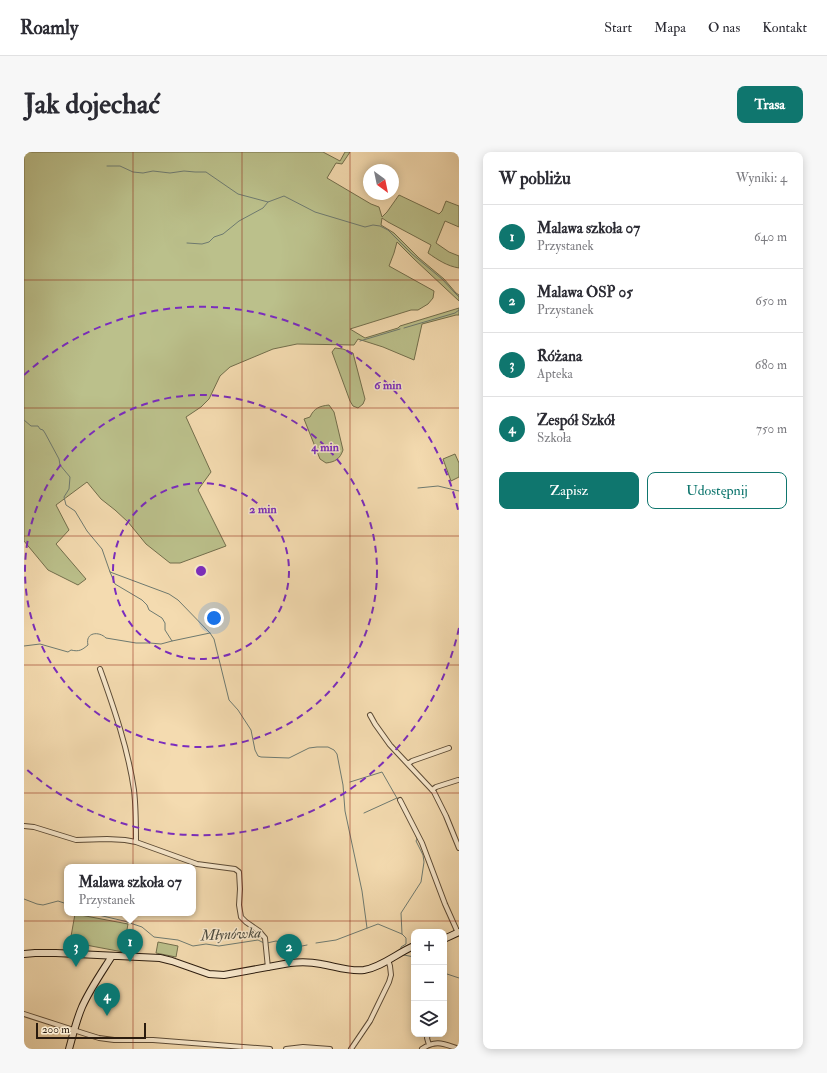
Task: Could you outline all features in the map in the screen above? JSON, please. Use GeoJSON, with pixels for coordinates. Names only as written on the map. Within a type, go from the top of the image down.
{"type":"FeatureCollection","features":[{"type":"Feature","properties":{"kind":"street"},"geometry":{"type":"LineString","coordinates":[[100,669],[108,690],[131,773],[135,803],[136,842]]}},
{"type":"Feature","properties":{"kind":"street"},"geometry":{"type":"LineString","coordinates":[[370,715],[383,736],[432,790],[439,801],[459,848]]}},
{"type":"Feature","properties":{"kind":"street"},"geometry":{"type":"LineString","coordinates":[[408,764],[412,761],[448,748]]}},
{"type":"Feature","properties":{"kind":"street"},"geometry":{"type":"LineString","coordinates":[[432,790],[438,786],[458,780]]}},
{"type":"Feature","properties":{"kind":"street"},"geometry":{"type":"LineString","coordinates":[[400,800],[422,842],[445,904],[458,933],[447,938]]}},
{"type":"Feature","properties":{"kind":"street"},"geometry":{"type":"LineString","coordinates":[[24,826],[34,827],[76,840],[107,839],[136,842],[197,864],[235,869],[238,872],[241,917],[259,931],[266,942],[268,968]]}},
{"type":"Feature","properties":{"kind":"street"},"geometry":{"type":"LineString","coordinates":[[24,954],[35,952],[160,958],[209,974],[217,975],[234,974],[291,963],[320,964],[338,968],[360,970],[374,967],[411,948]]}},
{"type":"Feature","properties":{"kind":"street"},"geometry":{"type":"LineString","coordinates":[[69,1049],[79,1013],[112,956]]}},
{"type":"Feature","properties":{"kind":"street"},"geometry":{"type":"LineString","coordinates":[[351,1049],[370,1021],[389,982],[391,975],[388,960]]}},
{"type":"Feature","properties":{"kind":"street"},"geometry":{"type":"LineString","coordinates":[[24,1014],[99,1038],[114,1040],[152,1040],[270,1049]]}},
{"type":"Feature","properties":{"kind":"street"},"geometry":{"type":"LineString","coordinates":[[427,1037],[429,1045]]}},
{"type":"Feature","properties":{"kind":"street"},"geometry":{"type":"LineString","coordinates":[[422,1049],[429,1045],[441,1042],[459,1049]]}},
{"type":"Feature","properties":{"kind":"street"},"geometry":{"type":"LineString","coordinates":[[286,1049],[303,1047],[330,1049]]}},
{"type":"Feature","properties":{"kind":"green space"},"geometry":{"type":"Polygon","coordinates":[[[24,152],[323,152],[340,161],[345,152],[350,152],[342,164],[336,163],[327,178],[363,200],[379,207],[382,217],[395,200],[399,200],[399,195],[439,214],[442,211],[446,201],[459,206],[459,227],[445,221],[436,243],[449,252],[459,256],[459,268],[435,258],[428,253],[431,245],[382,218],[381,225],[394,233],[419,258],[444,279],[459,295],[459,301],[397,242],[389,266],[434,291],[433,298],[428,304],[418,310],[411,310],[350,329],[365,338],[459,308],[459,315],[422,324],[414,360],[383,347],[358,339],[354,345],[297,344],[273,349],[230,367],[220,376],[209,399],[201,407],[186,417],[211,472],[198,490],[226,546],[180,563],[170,563],[146,544],[128,522],[101,499],[87,482],[56,505],[69,530],[56,544],[86,579],[78,585],[48,570],[24,541],[24,152]]]}},
{"type":"Feature","properties":{"kind":"green space"},"geometry":{"type":"Polygon","coordinates":[[[335,348],[353,353],[365,399],[363,404],[358,408],[353,406],[350,401],[332,352],[335,348]]]}},
{"type":"Feature","properties":{"kind":"green space"},"geometry":{"type":"Polygon","coordinates":[[[329,405],[334,412],[343,450],[337,460],[326,463],[320,459],[304,419],[310,417],[313,411],[318,408],[329,405]]]}},
{"type":"Feature","properties":{"kind":"green space"},"geometry":{"type":"Polygon","coordinates":[[[455,454],[459,463],[459,477],[451,481],[443,459],[455,454]]]}},
{"type":"Feature","properties":{"kind":"green space"},"geometry":{"type":"Polygon","coordinates":[[[75,916],[86,916],[128,924],[123,952],[70,942],[75,916]]]}},
{"type":"Feature","properties":{"kind":"green space"},"geometry":{"type":"Polygon","coordinates":[[[158,942],[178,946],[176,957],[156,953],[158,942]]]}},
{"type":"Feature","properties":{"kind":"waterway"},"geometry":{"type":"LineString","coordinates":[[107,166],[120,166],[133,172],[143,173],[153,171],[170,173],[184,171],[206,172],[238,194],[268,202],[284,196],[315,212],[365,227],[373,225],[380,226],[388,230],[412,254],[442,279],[459,297]]}},
{"type":"Feature","properties":{"kind":"waterway"},"geometry":{"type":"LineString","coordinates":[[187,243],[202,244],[209,242],[214,237],[223,234],[239,221],[263,208],[268,202]]}},
{"type":"Feature","properties":{"kind":"waterway"},"geometry":{"type":"LineString","coordinates":[[404,328],[455,313],[459,310]]}},
{"type":"Feature","properties":{"kind":"waterway"},"geometry":{"type":"LineString","coordinates":[[360,341],[400,329]]}},
{"type":"Feature","properties":{"kind":"waterway"},"geometry":{"type":"LineString","coordinates":[[24,420],[31,426],[38,426],[43,430],[59,459],[60,465],[70,477],[69,489],[64,497],[66,505],[75,511],[87,531],[102,549],[110,572],[169,594],[178,600],[210,633],[214,639],[229,700],[238,710],[251,730],[255,750],[258,756],[289,758],[309,748],[317,747],[328,747],[334,750],[337,754],[343,785],[345,811],[362,891],[367,928]]}},
{"type":"Feature","properties":{"kind":"waterway"},"geometry":{"type":"LineString","coordinates":[[418,488],[438,486],[459,491]]}},
{"type":"Feature","properties":{"kind":"waterway"},"geometry":{"type":"LineString","coordinates":[[110,572],[115,584],[142,600],[147,605],[149,610],[162,618],[165,623],[165,630],[172,641],[210,633]]}},
{"type":"Feature","properties":{"kind":"waterway"},"geometry":{"type":"LineString","coordinates":[[24,646],[40,644],[68,652],[71,650],[78,651],[88,645],[89,637],[93,634],[100,634],[106,638],[136,643],[161,644],[172,641]]}},
{"type":"Feature","properties":{"kind":"waterway"},"geometry":{"type":"LineString","coordinates":[[350,782],[382,772],[398,800]]}},
{"type":"Feature","properties":{"kind":"waterway"},"geometry":{"type":"LineString","coordinates":[[364,813],[397,798]]}},
{"type":"Feature","properties":{"kind":"waterway"},"geometry":{"type":"LineString","coordinates":[[402,934],[401,913],[421,882],[424,862],[423,855],[416,841],[417,839],[415,833]]}},
{"type":"Feature","properties":{"kind":"waterway","name":"Młynówka"},"geometry":{"type":"LineString","coordinates":[[24,899],[43,905],[58,901],[64,903]]}},
{"type":"Feature","properties":{"kind":"waterway","name":"Młynówka"},"geometry":{"type":"LineString","coordinates":[[103,916],[142,927],[154,937],[178,940],[193,946],[206,944],[219,946],[258,940],[264,943]]}},
{"type":"Feature","properties":{"kind":"waterway","name":"Młynówka"},"geometry":{"type":"LineString","coordinates":[[316,943],[336,940],[378,924],[402,934],[406,938],[406,944],[401,947],[401,949]]}},
{"type":"Feature","properties":{"kind":"waterway","name":"Młynówka"},"geometry":{"type":"LineString","coordinates":[[267,943],[276,941],[297,947],[307,945]]}},
{"type":"Feature","properties":{"kind":"waterway","name":"Młynówka"},"geometry":{"type":"LineString","coordinates":[[404,955],[411,956]]}},
{"type":"Feature","properties":{"kind":"waterway","name":"Młynówka"},"geometry":{"type":"LineString","coordinates":[[447,974],[459,978]]}},
{"type":"Feature","properties":{"kind":"place","name":"Malawa szkoła 07"},"geometry":{"type":"Point","coordinates":[130,962]}},
{"type":"Feature","properties":{"kind":"place","name":"Różana"},"geometry":{"type":"Point","coordinates":[76,967]}},
{"type":"Feature","properties":{"kind":"place","name":"Malawa OSP 05"},"geometry":{"type":"Point","coordinates":[289,967]}},
{"type":"Feature","properties":{"kind":"place","name":"Zespół Szkół"},"geometry":{"type":"Point","coordinates":[107,1016]}}]}
